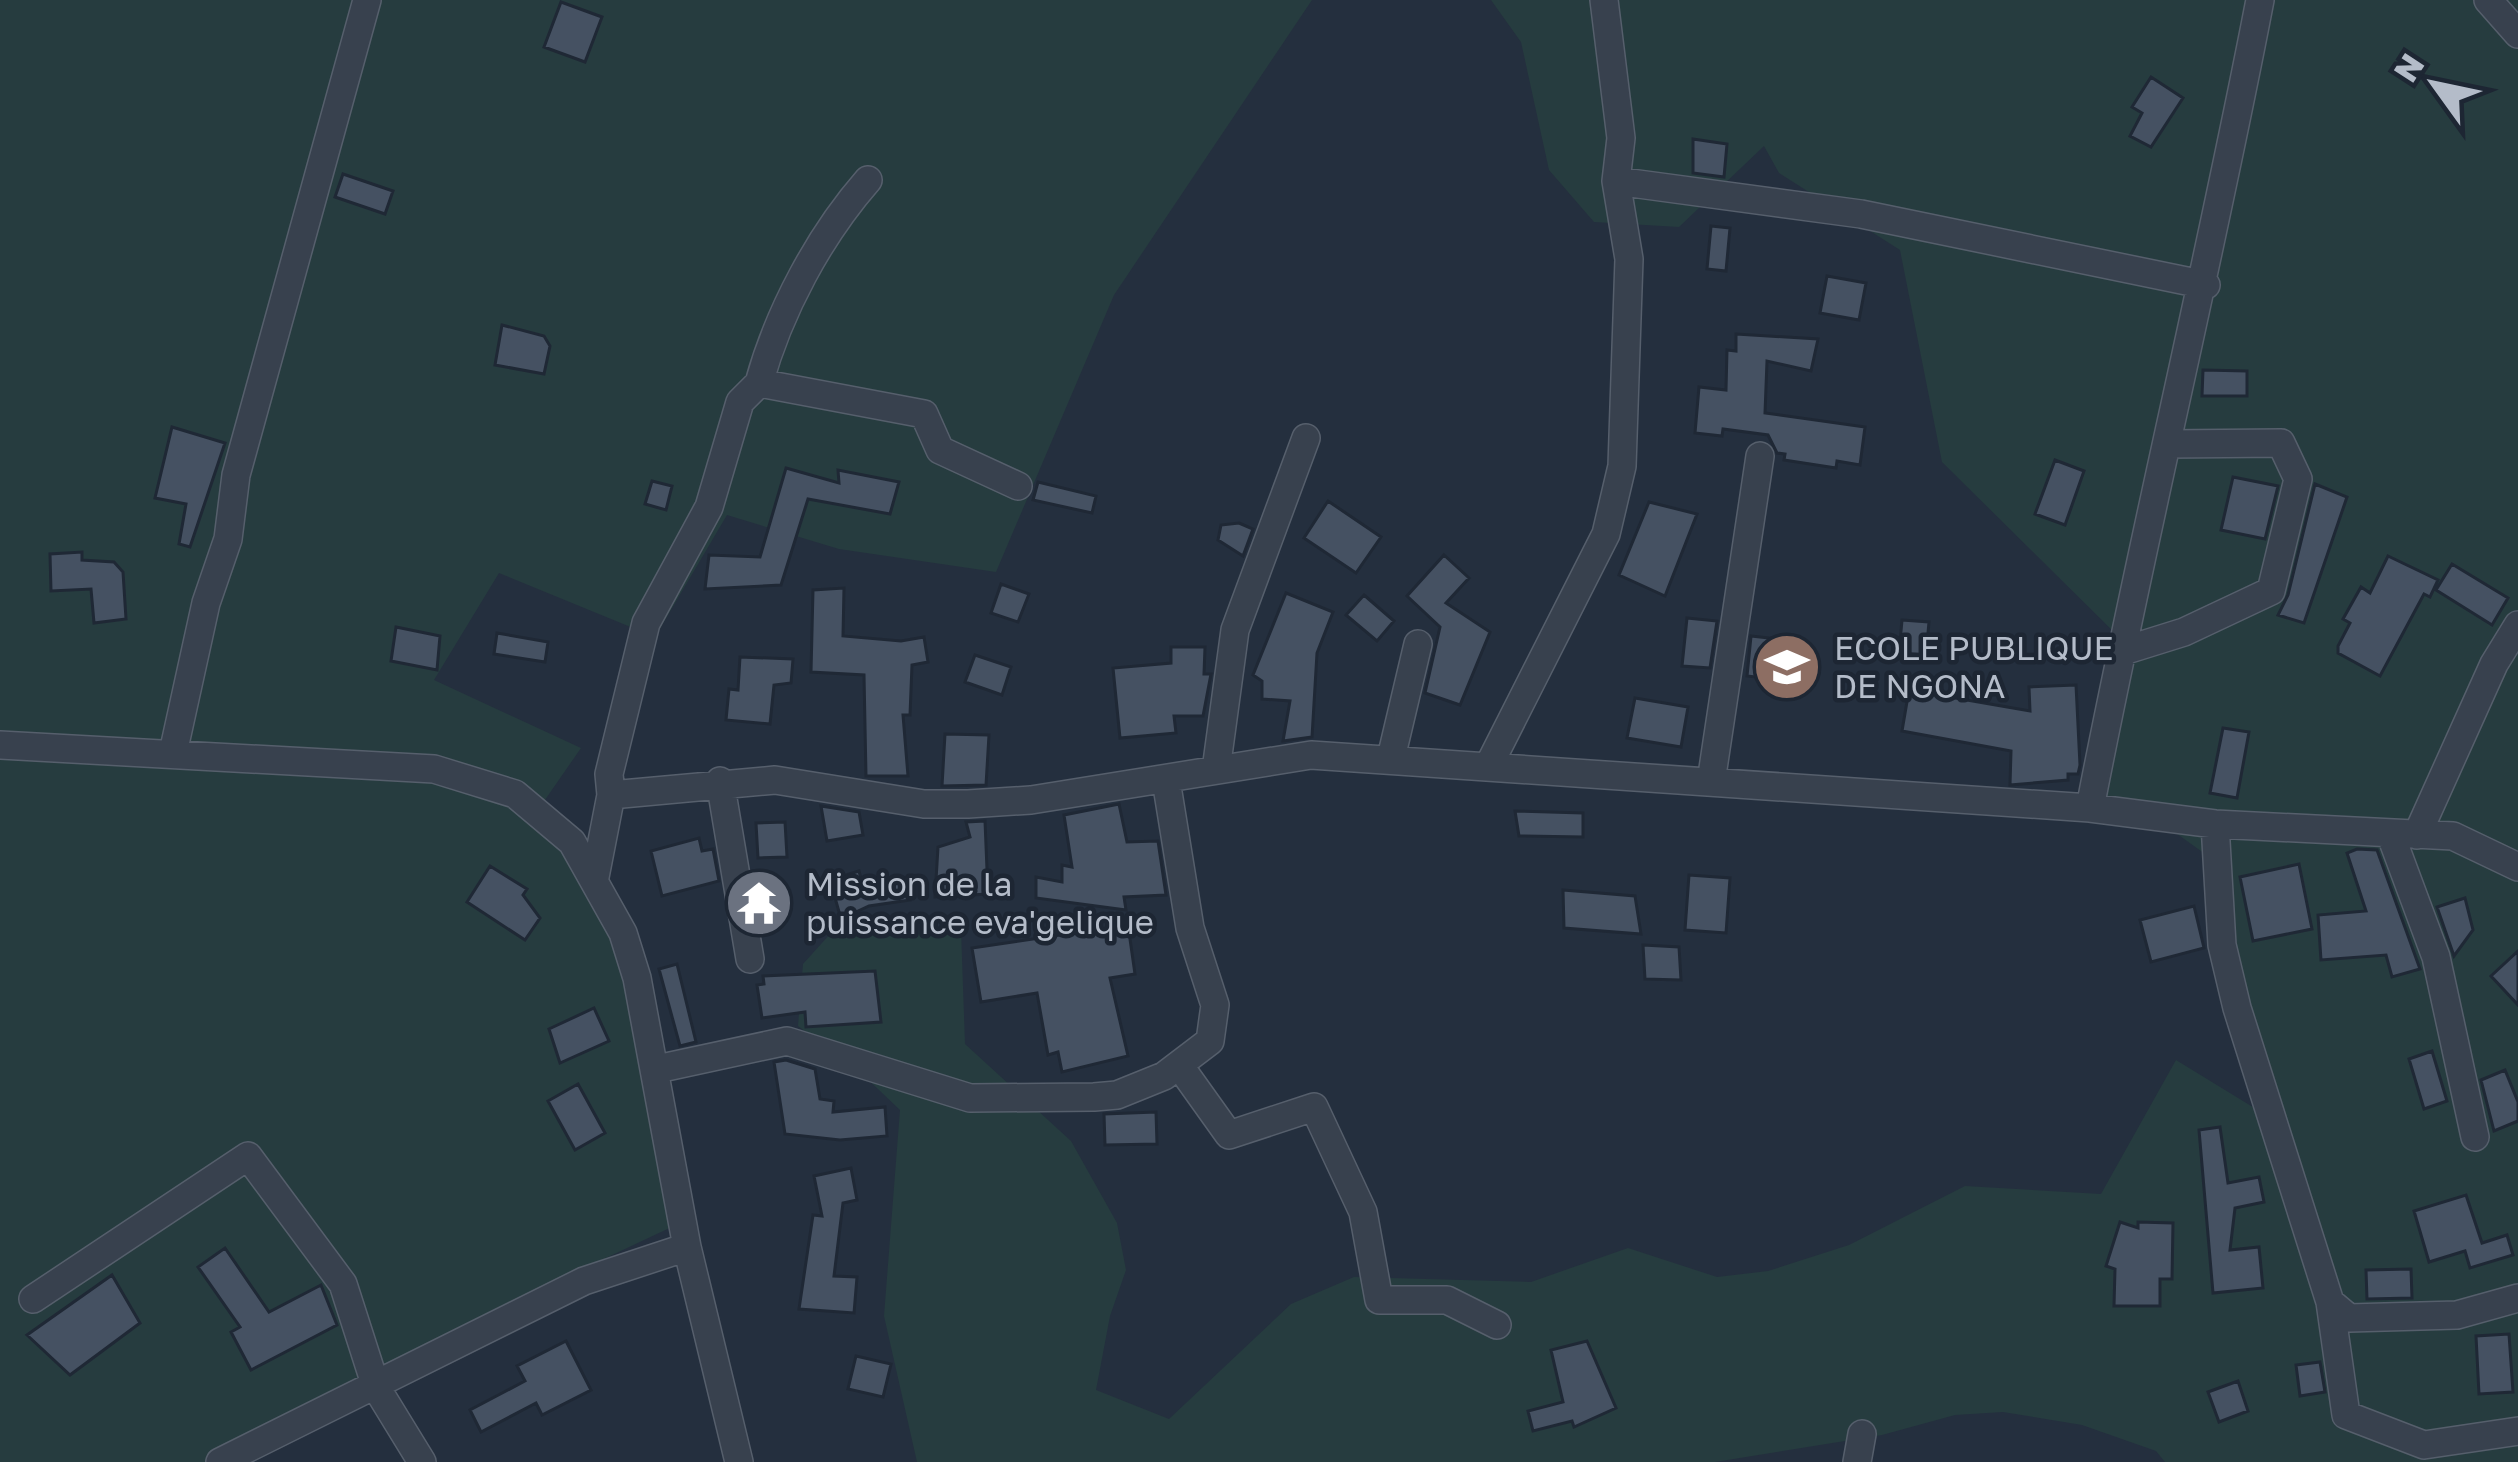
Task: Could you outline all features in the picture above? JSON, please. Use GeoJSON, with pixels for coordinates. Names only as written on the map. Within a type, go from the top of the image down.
{"type":"FeatureCollection","features":[{"type":"Feature","properties":{"kind":"street"},"geometry":{"type":"LineString","coordinates":[[172,754],[206,603],[228,538],[236,475],[367,0]]}},
{"type":"Feature","properties":{"kind":"street"},"geometry":{"type":"LineString","coordinates":[[1488,767],[1606,534],[1622,466],[1629,259],[1616,181],[1622,138],[1604,0]]}},
{"type":"Feature","properties":{"kind":"street"},"geometry":{"type":"LineString","coordinates":[[2090,808],[2120,652],[2206,285],[2260,0]]}},
{"type":"Feature","properties":{"kind":"street"},"geometry":{"type":"LineString","coordinates":[[2488,0],[2518,34]]}},
{"type":"Feature","properties":{"kind":"street"},"geometry":{"type":"LineString","coordinates":[[596,877],[614,753],[646,623],[709,507],[740,402],[759,382],[770,344],[801,280],[868,180]]}},
{"type":"Feature","properties":{"kind":"street"},"geometry":{"type":"LineString","coordinates":[[1616,181],[1861,214],[2206,285]]}},
{"type":"Feature","properties":{"kind":"street"},"geometry":{"type":"LineString","coordinates":[[759,382],[924,414],[940,450],[1018,486]]}},
{"type":"Feature","properties":{"kind":"street"},"geometry":{"type":"LineString","coordinates":[[1216,770],[1234,629],[1306,438]]}},
{"type":"Feature","properties":{"kind":"street"},"geometry":{"type":"LineString","coordinates":[[2120,652],[2184,632],[2271,591],[2298,479],[2281,443],[2168,444]]}},
{"type":"Feature","properties":{"kind":"street"},"geometry":{"type":"LineString","coordinates":[[1711,782],[1760,456]]}},
{"type":"Feature","properties":{"kind":"street"},"geometry":{"type":"LineString","coordinates":[[2475,1137],[2404,834],[2506,663],[2518,626]]}},
{"type":"Feature","properties":{"kind":"street"},"geometry":{"type":"LineString","coordinates":[[1391,758],[1418,644]]}},
{"type":"Feature","properties":{"kind":"street"},"geometry":{"type":"LineString","coordinates":[[0,745],[375,764],[479,780],[529,802],[572,842],[596,877],[623,933],[657,1069],[687,1247],[739,1462]]}},
{"type":"Feature","properties":{"kind":"street"},"geometry":{"type":"LineString","coordinates":[[611,795],[720,781],[775,780],[924,804],[968,804],[1166,780],[1311,754],[2090,808],[2215,824],[2453,836],[2518,867]]}},
{"type":"Feature","properties":{"kind":"street"},"geometry":{"type":"LineString","coordinates":[[657,1069],[787,1041],[959,1096],[991,1098],[1117,1095],[1178,1065],[1210,1041],[1215,1005],[1190,928],[1166,780]]}},
{"type":"Feature","properties":{"kind":"street"},"geometry":{"type":"LineString","coordinates":[[720,781],[750,959]]}},
{"type":"Feature","properties":{"kind":"street"},"geometry":{"type":"LineString","coordinates":[[2215,824],[2222,945],[2236,1008],[2330,1302],[2346,1415],[2430,1454],[2518,1431]]}},
{"type":"Feature","properties":{"kind":"street"},"geometry":{"type":"LineString","coordinates":[[1178,1065],[1229,1136],[1314,1107],[1363,1212],[1379,1300],[1447,1300],[1497,1325]]}},
{"type":"Feature","properties":{"kind":"street"},"geometry":{"type":"LineString","coordinates":[[33,1299],[248,1156],[344,1284],[376,1387],[422,1462]]}},
{"type":"Feature","properties":{"kind":"street"},"geometry":{"type":"LineString","coordinates":[[220,1462],[584,1281],[687,1247]]}},
{"type":"Feature","properties":{"kind":"street"},"geometry":{"type":"LineString","coordinates":[[2330,1302],[2349,1318],[2457,1315],[2518,1298]]}},
{"type":"Feature","properties":{"kind":"green space"},"geometry":{"type":"Polygon","coordinates":[[[0,0],[1312,0],[1114,295],[996,572],[839,549],[727,515],[655,637],[499,573],[434,680],[581,748],[538,810],[614,896],[678,1224],[472,1321],[221,1451],[212,1462],[0,1462],[0,0]]]}},
{"type":"Feature","properties":{"kind":"green space"},"geometry":{"type":"Polygon","coordinates":[[[1491,0],[2518,0],[2518,1462],[2165,1462],[2156,1451],[2082,1425],[2003,1412],[1955,1415],[1882,1435],[1715,1462],[917,1462],[884,1316],[900,1110],[858,1070],[798,1026],[803,964],[831,933],[961,929],[965,1044],[1071,1141],[1117,1223],[1126,1270],[1110,1316],[1096,1390],[1169,1419],[1291,1304],[1354,1277],[1531,1282],[1628,1248],[1717,1277],[1768,1271],[1849,1245],[1965,1186],[2101,1194],[2176,1060],[2274,1120],[2237,1008],[2226,869],[2141,808],[2090,808],[2122,640],[1942,462],[1900,250],[1779,173],[1764,146],[1679,227],[1594,222],[1549,170],[1521,42],[1491,0]]]}},
{"type":"Feature","properties":{"kind":"building"},"geometry":{"type":"Polygon","coordinates":[[[561,2],[602,17],[585,62],[544,47],[561,2]]]}},
{"type":"Feature","properties":{"kind":"building"},"geometry":{"type":"Polygon","coordinates":[[[2151,77],[2183,98],[2151,147],[2130,136],[2142,113],[2132,107],[2151,77]]]}},
{"type":"Feature","properties":{"kind":"building"},"geometry":{"type":"Polygon","coordinates":[[[1693,139],[1727,144],[1724,177],[1693,173],[1693,139]]]}},
{"type":"Feature","properties":{"kind":"building"},"geometry":{"type":"Polygon","coordinates":[[[343,174],[393,191],[385,214],[335,197],[343,174]]]}},
{"type":"Feature","properties":{"kind":"building"},"geometry":{"type":"Polygon","coordinates":[[[1711,226],[1730,228],[1726,271],[1707,269],[1711,226]]]}},
{"type":"Feature","properties":{"kind":"building"},"geometry":{"type":"Polygon","coordinates":[[[1827,276],[1866,283],[1859,320],[1820,313],[1827,276]]]}},
{"type":"Feature","properties":{"kind":"building"},"geometry":{"type":"Polygon","coordinates":[[[502,325],[544,336],[550,346],[544,374],[495,365],[502,325]]]}},
{"type":"Feature","properties":{"kind":"building"},"geometry":{"type":"Polygon","coordinates":[[[1736,334],[1818,339],[1811,371],[1767,361],[1765,413],[1865,427],[1860,465],[1837,461],[1836,468],[1784,460],[1785,454],[1777,453],[1768,435],[1723,429],[1722,436],[1695,433],[1699,387],[1726,390],[1727,350],[1736,351],[1736,334]]]}},
{"type":"Feature","properties":{"kind":"building"},"geometry":{"type":"Polygon","coordinates":[[[2203,370],[2247,371],[2247,396],[2202,396],[2203,370]]]}},
{"type":"Feature","properties":{"kind":"building"},"geometry":{"type":"Polygon","coordinates":[[[172,427],[225,443],[190,547],[179,544],[186,504],[155,498],[172,427]]]}},
{"type":"Feature","properties":{"kind":"building"},"geometry":{"type":"Polygon","coordinates":[[[2055,460],[2084,471],[2065,525],[2035,514],[2055,460]]]}},
{"type":"Feature","properties":{"kind":"building"},"geometry":{"type":"Polygon","coordinates":[[[786,468],[839,483],[838,470],[899,482],[890,514],[808,499],[781,585],[705,589],[709,555],[760,557],[786,468]]]}},
{"type":"Feature","properties":{"kind":"building"},"geometry":{"type":"Polygon","coordinates":[[[2233,477],[2278,486],[2265,539],[2221,530],[2233,477]]]}},
{"type":"Feature","properties":{"kind":"building"},"geometry":{"type":"Polygon","coordinates":[[[652,481],[672,486],[666,510],[645,504],[652,481]]]}},
{"type":"Feature","properties":{"kind":"building"},"geometry":{"type":"Polygon","coordinates":[[[1038,482],[1096,496],[1092,513],[1033,500],[1038,482]]]}},
{"type":"Feature","properties":{"kind":"building"},"geometry":{"type":"Polygon","coordinates":[[[2315,484],[2347,497],[2304,623],[2278,615],[2288,595],[2315,484]]]}},
{"type":"Feature","properties":{"kind":"building"},"geometry":{"type":"Polygon","coordinates":[[[1328,501],[1381,537],[1356,573],[1304,538],[1328,501]]]}},
{"type":"Feature","properties":{"kind":"building"},"geometry":{"type":"Polygon","coordinates":[[[1649,502],[1697,514],[1665,596],[1619,575],[1649,502]]]}},
{"type":"Feature","properties":{"kind":"building"},"geometry":{"type":"Polygon","coordinates":[[[1239,523],[1253,529],[1243,556],[1218,540],[1221,525],[1239,523]]]}},
{"type":"Feature","properties":{"kind":"building"},"geometry":{"type":"Polygon","coordinates":[[[82,552],[82,560],[114,562],[123,572],[126,619],[94,623],[91,589],[51,591],[50,554],[82,552]]]}},
{"type":"Feature","properties":{"kind":"building"},"geometry":{"type":"Polygon","coordinates":[[[1444,555],[1469,578],[1446,603],[1490,632],[1460,705],[1425,693],[1440,627],[1407,596],[1444,555]]]}},
{"type":"Feature","properties":{"kind":"building"},"geometry":{"type":"Polygon","coordinates":[[[2388,556],[2438,580],[2430,597],[2424,594],[2380,676],[2338,653],[2338,646],[2350,623],[2343,619],[2361,587],[2370,593],[2388,556]]]}},
{"type":"Feature","properties":{"kind":"building"},"geometry":{"type":"Polygon","coordinates":[[[2452,564],[2508,598],[2492,625],[2436,590],[2452,564]]]}},
{"type":"Feature","properties":{"kind":"building"},"geometry":{"type":"Polygon","coordinates":[[[1001,584],[1029,594],[1018,622],[991,613],[1001,584]]]}},
{"type":"Feature","properties":{"kind":"building"},"geometry":{"type":"Polygon","coordinates":[[[844,588],[843,636],[901,641],[924,637],[928,662],[912,665],[910,715],[903,715],[908,776],[866,776],[864,675],[811,672],[813,590],[844,588]]]}},
{"type":"Feature","properties":{"kind":"building"},"geometry":{"type":"Polygon","coordinates":[[[1286,593],[1333,612],[1317,653],[1312,737],[1283,741],[1290,701],[1262,699],[1262,681],[1253,675],[1286,593]]]}},
{"type":"Feature","properties":{"kind":"building"},"geometry":{"type":"Polygon","coordinates":[[[1364,595],[1394,621],[1377,641],[1346,615],[1364,595]]]}},
{"type":"Feature","properties":{"kind":"building"},"geometry":{"type":"Polygon","coordinates":[[[1687,618],[1717,621],[1710,668],[1682,666],[1687,618]]]}},
{"type":"Feature","properties":{"kind":"building"},"geometry":{"type":"Polygon","coordinates":[[[1902,620],[1929,622],[1926,655],[1899,653],[1902,620]]]}},
{"type":"Feature","properties":{"kind":"building"},"geometry":{"type":"Polygon","coordinates":[[[396,627],[440,636],[437,670],[391,661],[396,627]]]}},
{"type":"Feature","properties":{"kind":"building"},"geometry":{"type":"Polygon","coordinates":[[[497,633],[548,642],[545,662],[494,654],[497,633]]]}},
{"type":"Feature","properties":{"kind":"building"},"geometry":{"type":"Polygon","coordinates":[[[1751,636],[1805,642],[1800,682],[1747,676],[1751,636]]]}},
{"type":"Feature","properties":{"kind":"building"},"geometry":{"type":"Polygon","coordinates":[[[1171,647],[1205,647],[1204,674],[1211,674],[1203,716],[1174,716],[1176,733],[1120,738],[1113,668],[1171,663],[1171,647]]]}},
{"type":"Feature","properties":{"kind":"building"},"geometry":{"type":"Polygon","coordinates":[[[975,655],[1011,667],[1002,695],[965,682],[975,655]]]}},
{"type":"Feature","properties":{"kind":"building"},"geometry":{"type":"Polygon","coordinates":[[[740,657],[793,659],[791,683],[774,685],[770,724],[726,720],[729,689],[738,690],[740,657]]]}},
{"type":"Feature","properties":{"kind":"building"},"geometry":{"type":"Polygon","coordinates":[[[2076,685],[2080,765],[2078,774],[2068,774],[2068,780],[2010,785],[2011,751],[1902,731],[1909,690],[2030,711],[2029,687],[2076,685]]]}},
{"type":"Feature","properties":{"kind":"building"},"geometry":{"type":"Polygon","coordinates":[[[1635,698],[1688,707],[1681,747],[1627,738],[1635,698]]]}},
{"type":"Feature","properties":{"kind":"building"},"geometry":{"type":"Polygon","coordinates":[[[2223,728],[2249,732],[2237,798],[2210,793],[2223,728]]]}},
{"type":"Feature","properties":{"kind":"building"},"geometry":{"type":"Polygon","coordinates":[[[945,734],[989,735],[986,785],[942,786],[945,734]]]}},
{"type":"Feature","properties":{"kind":"building"},"geometry":{"type":"Polygon","coordinates":[[[1119,804],[1127,842],[1158,841],[1166,895],[1124,897],[1126,910],[1036,898],[1036,877],[1062,882],[1062,865],[1072,867],[1064,815],[1119,804]]]}},
{"type":"Feature","properties":{"kind":"building"},"geometry":{"type":"Polygon","coordinates":[[[821,806],[859,812],[863,835],[827,841],[821,806]]]}},
{"type":"Feature","properties":{"kind":"building"},"geometry":{"type":"Polygon","coordinates":[[[1515,811],[1583,813],[1583,837],[1519,836],[1515,811]]]}},
{"type":"Feature","properties":{"kind":"building"},"geometry":{"type":"Polygon","coordinates":[[[985,821],[988,894],[935,897],[938,847],[970,837],[966,822],[985,821]]]}},
{"type":"Feature","properties":{"kind":"building"},"geometry":{"type":"Polygon","coordinates":[[[785,822],[787,857],[758,858],[756,823],[785,822]]]}},
{"type":"Feature","properties":{"kind":"building"},"geometry":{"type":"Polygon","coordinates":[[[699,838],[702,851],[713,849],[719,881],[662,896],[651,851],[699,838]]]}},
{"type":"Feature","properties":{"kind":"building"},"geometry":{"type":"Polygon","coordinates":[[[2377,850],[2420,969],[2392,977],[2386,955],[2321,960],[2318,915],[2366,911],[2347,853],[2377,850]]]}},
{"type":"Feature","properties":{"kind":"building"},"geometry":{"type":"Polygon","coordinates":[[[2299,864],[2312,929],[2253,941],[2240,877],[2299,864]]]}},
{"type":"Feature","properties":{"kind":"building"},"geometry":{"type":"Polygon","coordinates":[[[490,866],[527,889],[523,895],[540,918],[525,940],[467,902],[490,866]]]}},
{"type":"Feature","properties":{"kind":"building"},"geometry":{"type":"Polygon","coordinates":[[[859,871],[863,886],[907,880],[910,900],[869,906],[841,919],[830,880],[859,871]]]}},
{"type":"Feature","properties":{"kind":"building"},"geometry":{"type":"Polygon","coordinates":[[[1689,875],[1730,878],[1726,933],[1685,930],[1689,875]]]}},
{"type":"Feature","properties":{"kind":"building"},"geometry":{"type":"Polygon","coordinates":[[[1563,890],[1635,896],[1641,934],[1564,928],[1563,890]]]}},
{"type":"Feature","properties":{"kind":"building"},"geometry":{"type":"Polygon","coordinates":[[[2465,898],[2473,930],[2454,956],[2437,907],[2465,898]]]}},
{"type":"Feature","properties":{"kind":"building"},"geometry":{"type":"Polygon","coordinates":[[[2194,906],[2204,948],[2151,962],[2140,920],[2194,906]]]}},
{"type":"Feature","properties":{"kind":"building"},"geometry":{"type":"Polygon","coordinates":[[[1128,925],[1135,974],[1110,978],[1128,1056],[1062,1072],[1058,1052],[1048,1055],[1037,993],[981,1002],[972,948],[1128,925]]]}},
{"type":"Feature","properties":{"kind":"building"},"geometry":{"type":"Polygon","coordinates":[[[1643,945],[1679,947],[1681,980],[1645,979],[1643,945]]]}},
{"type":"Feature","properties":{"kind":"building"},"geometry":{"type":"Polygon","coordinates":[[[2518,951],[2518,1005],[2491,976],[2518,951]]]}},
{"type":"Feature","properties":{"kind":"building"},"geometry":{"type":"Polygon","coordinates":[[[677,964],[696,1042],[680,1046],[659,969],[677,964]]]}},
{"type":"Feature","properties":{"kind":"building"},"geometry":{"type":"Polygon","coordinates":[[[875,971],[881,1022],[806,1027],[805,1012],[762,1018],[757,985],[764,984],[763,976],[875,971]]]}},
{"type":"Feature","properties":{"kind":"building"},"geometry":{"type":"Polygon","coordinates":[[[594,1008],[609,1041],[560,1063],[549,1029],[594,1008]]]}},
{"type":"Feature","properties":{"kind":"building"},"geometry":{"type":"Polygon","coordinates":[[[2432,1051],[2447,1101],[2424,1109],[2409,1059],[2432,1051]]]}},
{"type":"Feature","properties":{"kind":"building"},"geometry":{"type":"Polygon","coordinates":[[[786,1060],[815,1069],[820,1099],[834,1101],[833,1112],[885,1107],[887,1136],[840,1140],[785,1134],[774,1062],[786,1060]]]}},
{"type":"Feature","properties":{"kind":"building"},"geometry":{"type":"Polygon","coordinates":[[[2505,1070],[2518,1102],[2518,1121],[2494,1131],[2481,1080],[2505,1070]]]}},
{"type":"Feature","properties":{"kind":"building"},"geometry":{"type":"Polygon","coordinates":[[[578,1084],[605,1133],[575,1150],[548,1101],[578,1084]]]}},
{"type":"Feature","properties":{"kind":"building"},"geometry":{"type":"Polygon","coordinates":[[[1156,1112],[1157,1144],[1105,1145],[1104,1114],[1156,1112]]]}},
{"type":"Feature","properties":{"kind":"building"},"geometry":{"type":"Polygon","coordinates":[[[2220,1127],[2228,1183],[2259,1177],[2264,1202],[2235,1208],[2230,1250],[2259,1247],[2263,1288],[2213,1293],[2199,1130],[2220,1127]]]}},
{"type":"Feature","properties":{"kind":"building"},"geometry":{"type":"Polygon","coordinates":[[[851,1168],[857,1200],[843,1203],[834,1276],[857,1277],[854,1313],[799,1309],[813,1215],[822,1216],[814,1176],[851,1168]]]}},
{"type":"Feature","properties":{"kind":"building"},"geometry":{"type":"Polygon","coordinates":[[[2466,1195],[2482,1243],[2507,1235],[2513,1255],[2470,1268],[2465,1251],[2429,1262],[2414,1211],[2466,1195]]]}},
{"type":"Feature","properties":{"kind":"building"},"geometry":{"type":"Polygon","coordinates":[[[2120,1222],[2138,1228],[2138,1222],[2173,1223],[2172,1279],[2160,1279],[2160,1306],[2114,1306],[2115,1269],[2106,1266],[2120,1222]]]}},
{"type":"Feature","properties":{"kind":"building"},"geometry":{"type":"Polygon","coordinates":[[[225,1248],[269,1312],[321,1285],[337,1325],[251,1370],[231,1332],[240,1327],[198,1267],[225,1248]]]}},
{"type":"Feature","properties":{"kind":"building"},"geometry":{"type":"Polygon","coordinates":[[[2411,1269],[2412,1298],[2367,1299],[2366,1270],[2411,1269]]]}},
{"type":"Feature","properties":{"kind":"building"},"geometry":{"type":"Polygon","coordinates":[[[112,1275],[140,1323],[70,1375],[27,1335],[112,1275]]]}},
{"type":"Feature","properties":{"kind":"building"},"geometry":{"type":"Polygon","coordinates":[[[2509,1334],[2513,1392],[2479,1394],[2476,1336],[2509,1334]]]}},
{"type":"Feature","properties":{"kind":"building"},"geometry":{"type":"Polygon","coordinates":[[[566,1341],[591,1390],[542,1415],[536,1403],[481,1432],[470,1410],[525,1381],[517,1366],[566,1341]]]}},
{"type":"Feature","properties":{"kind":"building"},"geometry":{"type":"Polygon","coordinates":[[[1587,1341],[1616,1408],[1574,1427],[1572,1421],[1533,1431],[1528,1411],[1563,1402],[1551,1350],[1587,1341]]]}},
{"type":"Feature","properties":{"kind":"building"},"geometry":{"type":"Polygon","coordinates":[[[856,1356],[891,1364],[883,1397],[848,1389],[856,1356]]]}},
{"type":"Feature","properties":{"kind":"building"},"geometry":{"type":"Polygon","coordinates":[[[2320,1362],[2325,1392],[2300,1396],[2296,1365],[2320,1362]]]}},
{"type":"Feature","properties":{"kind":"building"},"geometry":{"type":"Polygon","coordinates":[[[2238,1381],[2248,1411],[2219,1422],[2208,1392],[2238,1381]]]}},
{"type":"Feature","properties":{"kind":"place","name":"ECOLE PUBLIQUE DE NGONA"},"geometry":{"type":"Point","coordinates":[1787,667]}},
{"type":"Feature","properties":{"kind":"place","name":"Mission de la puissance eva'gelique"},"geometry":{"type":"Point","coordinates":[759,903]}}]}
